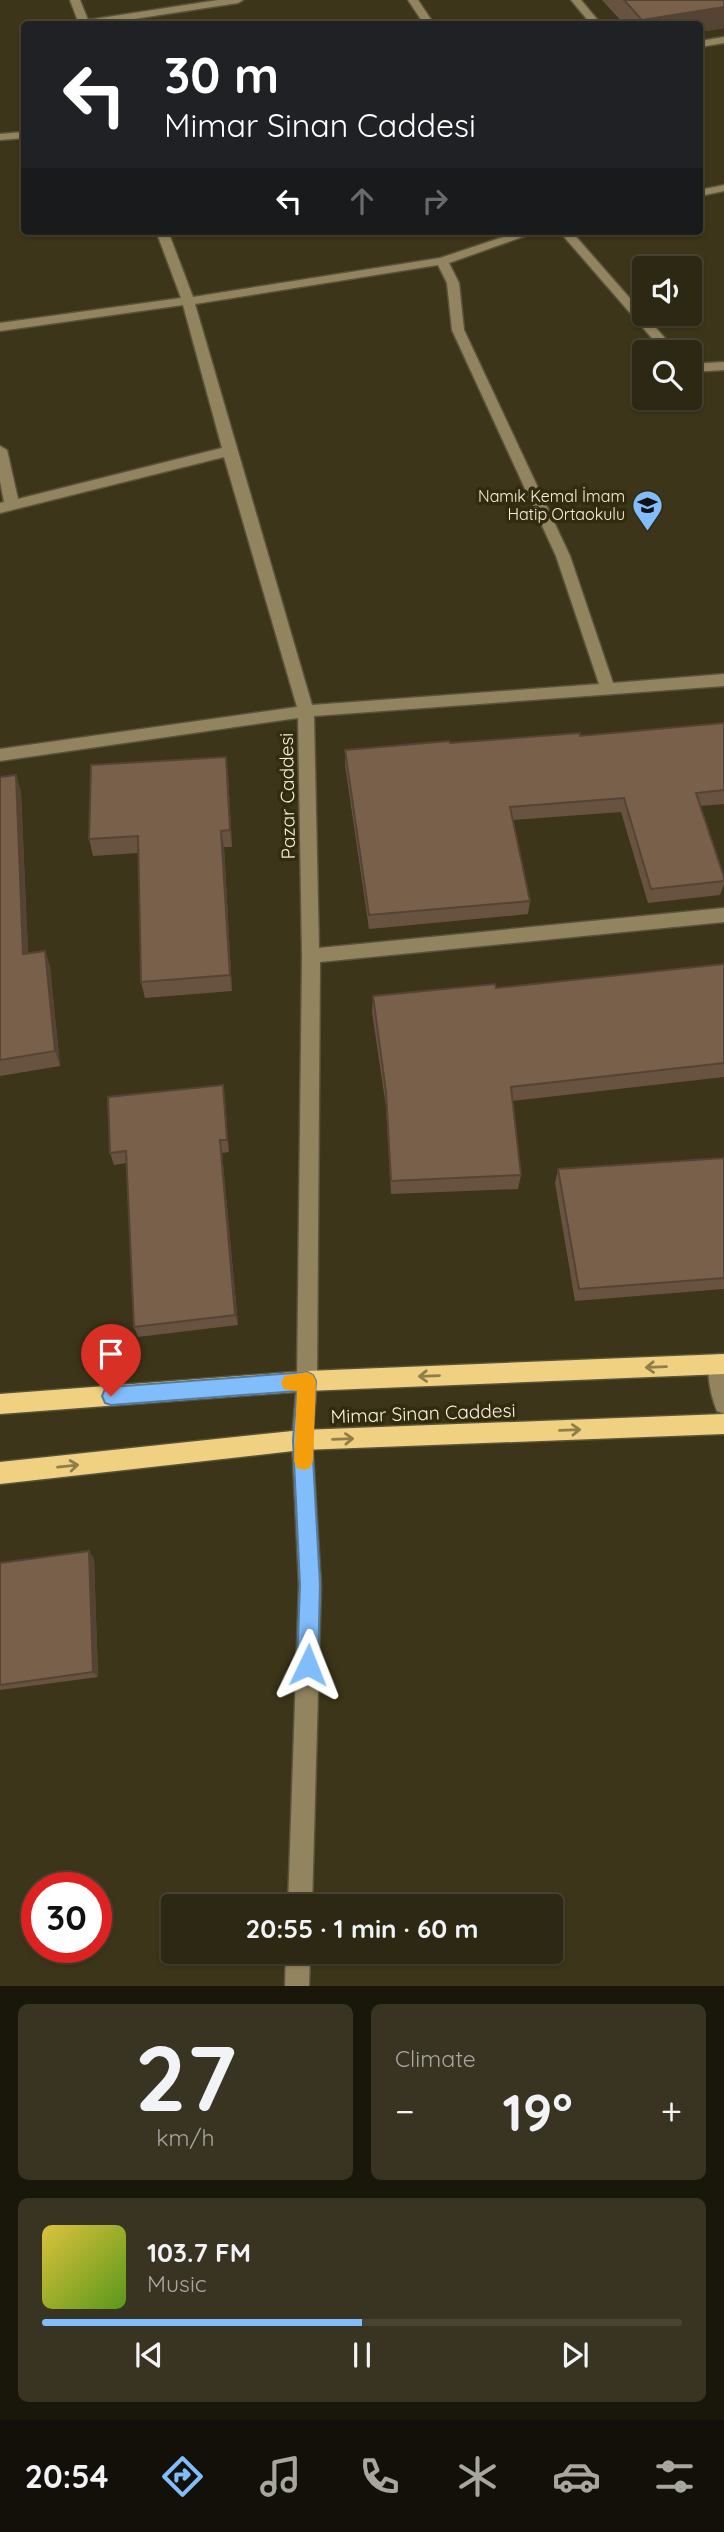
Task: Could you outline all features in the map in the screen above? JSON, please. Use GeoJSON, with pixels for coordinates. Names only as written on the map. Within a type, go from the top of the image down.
{"type":"FeatureCollection","features":[{"type":"Feature","properties":{"kind":"main road","name":"Mimar Sinan Caddesi"},"geometry":{"type":"LineString","coordinates":[[0,1404],[307,1381],[721,1364]]}},
{"type":"Feature","properties":{"kind":"main road","name":"Mimar Sinan Caddesi"},"geometry":{"type":"LineString","coordinates":[[0,1473],[302,1440],[724,1424]]}},
{"type":"Feature","properties":{"kind":"street"},"geometry":{"type":"LineString","coordinates":[[75,0],[83,21]]}},
{"type":"Feature","properties":{"kind":"street"},"geometry":{"type":"LineString","coordinates":[[103,21],[238,0]]}},
{"type":"Feature","properties":{"kind":"street"},"geometry":{"type":"LineString","coordinates":[[414,0],[427,21]]}},
{"type":"Feature","properties":{"kind":"street"},"geometry":{"type":"LineString","coordinates":[[576,0],[594,21]]}},
{"type":"Feature","properties":{"kind":"street"},"geometry":{"type":"LineString","coordinates":[[703,44],[724,41]]}},
{"type":"Feature","properties":{"kind":"street"},"geometry":{"type":"LineString","coordinates":[[0,137],[21,135]]}},
{"type":"Feature","properties":{"kind":"street"},"geometry":{"type":"LineString","coordinates":[[703,192],[724,188]]}},
{"type":"Feature","properties":{"kind":"street","name":"Pazar Caddesi"},"geometry":{"type":"LineString","coordinates":[[163,235],[188,301],[306,712],[310,956],[307,1381],[302,1440],[310,1585],[300,1894]]}},
{"type":"Feature","properties":{"kind":"street"},"geometry":{"type":"LineString","coordinates":[[0,327],[442,261],[521,235]]}},
{"type":"Feature","properties":{"kind":"street"},"geometry":{"type":"LineString","coordinates":[[569,235],[660,340]]}},
{"type":"Feature","properties":{"kind":"street"},"geometry":{"type":"LineString","coordinates":[[442,261],[453,283],[458,330],[563,556],[608,689]]}},
{"type":"Feature","properties":{"kind":"street"},"geometry":{"type":"LineString","coordinates":[[702,367],[724,366]]}},
{"type":"Feature","properties":{"kind":"street"},"geometry":{"type":"LineString","coordinates":[[0,450],[6,506],[229,451]]}},
{"type":"Feature","properties":{"kind":"street"},"geometry":{"type":"LineString","coordinates":[[0,755],[306,712],[724,680]]}},
{"type":"Feature","properties":{"kind":"street"},"geometry":{"type":"LineString","coordinates":[[310,956],[724,915]]}},
{"type":"Feature","properties":{"kind":"street"},"geometry":{"type":"LineString","coordinates":[[721,1364],[724,1404]]}},
{"type":"Feature","properties":{"kind":"street"},"geometry":{"type":"LineString","coordinates":[[297,1986],[298,1964]]}},
{"type":"Feature","properties":{"kind":"building"},"geometry":{"type":"Polygon","coordinates":[[[624,0],[724,0],[724,7],[642,20],[624,0]]]}},
{"type":"Feature","properties":{"kind":"building"},"geometry":{"type":"Polygon","coordinates":[[[724,723],[724,790],[696,793],[724,881],[651,889],[624,798],[510,807],[530,901],[369,915],[345,750],[580,733],[580,736],[724,723]]]}},
{"type":"Feature","properties":{"kind":"building"},"geometry":{"type":"Polygon","coordinates":[[[226,757],[230,830],[221,831],[230,975],[141,982],[138,836],[89,839],[91,765],[226,757]]]}},
{"type":"Feature","properties":{"kind":"building"},"geometry":{"type":"Polygon","coordinates":[[[16,775],[23,954],[45,951],[55,1051],[0,1060],[0,777],[16,775]]]}},
{"type":"Feature","properties":{"kind":"building"},"geometry":{"type":"Polygon","coordinates":[[[724,964],[724,1063],[511,1087],[521,1175],[391,1181],[386,1092],[373,996],[495,984],[496,988],[724,964]]]}},
{"type":"Feature","properties":{"kind":"building"},"geometry":{"type":"Polygon","coordinates":[[[223,1085],[227,1140],[220,1140],[235,1315],[134,1327],[126,1151],[110,1153],[108,1097],[223,1085]]]}},
{"type":"Feature","properties":{"kind":"building"},"geometry":{"type":"Polygon","coordinates":[[[724,1158],[724,1278],[579,1289],[558,1169],[724,1158]]]}},
{"type":"Feature","properties":{"kind":"building"},"geometry":{"type":"Polygon","coordinates":[[[89,1551],[93,1672],[0,1685],[0,1563],[89,1551]]]}},
{"type":"Feature","properties":{"kind":"slow traffic"},"geometry":{"type":"LineString","coordinates":[[290,1383],[307,1381],[302,1440],[304,1461]]}},
{"type":"Feature","properties":{"kind":"place","name":"Namık Kemal İmam Hatip Ortaokulu"},"geometry":{"type":"Point","coordinates":[648,532]}},
{"type":"Feature","properties":{"kind":"route"},"geometry":{"type":"LineString","coordinates":[[111,1396],[307,1381],[302,1440],[310,1585],[308,1665]]}}]}
